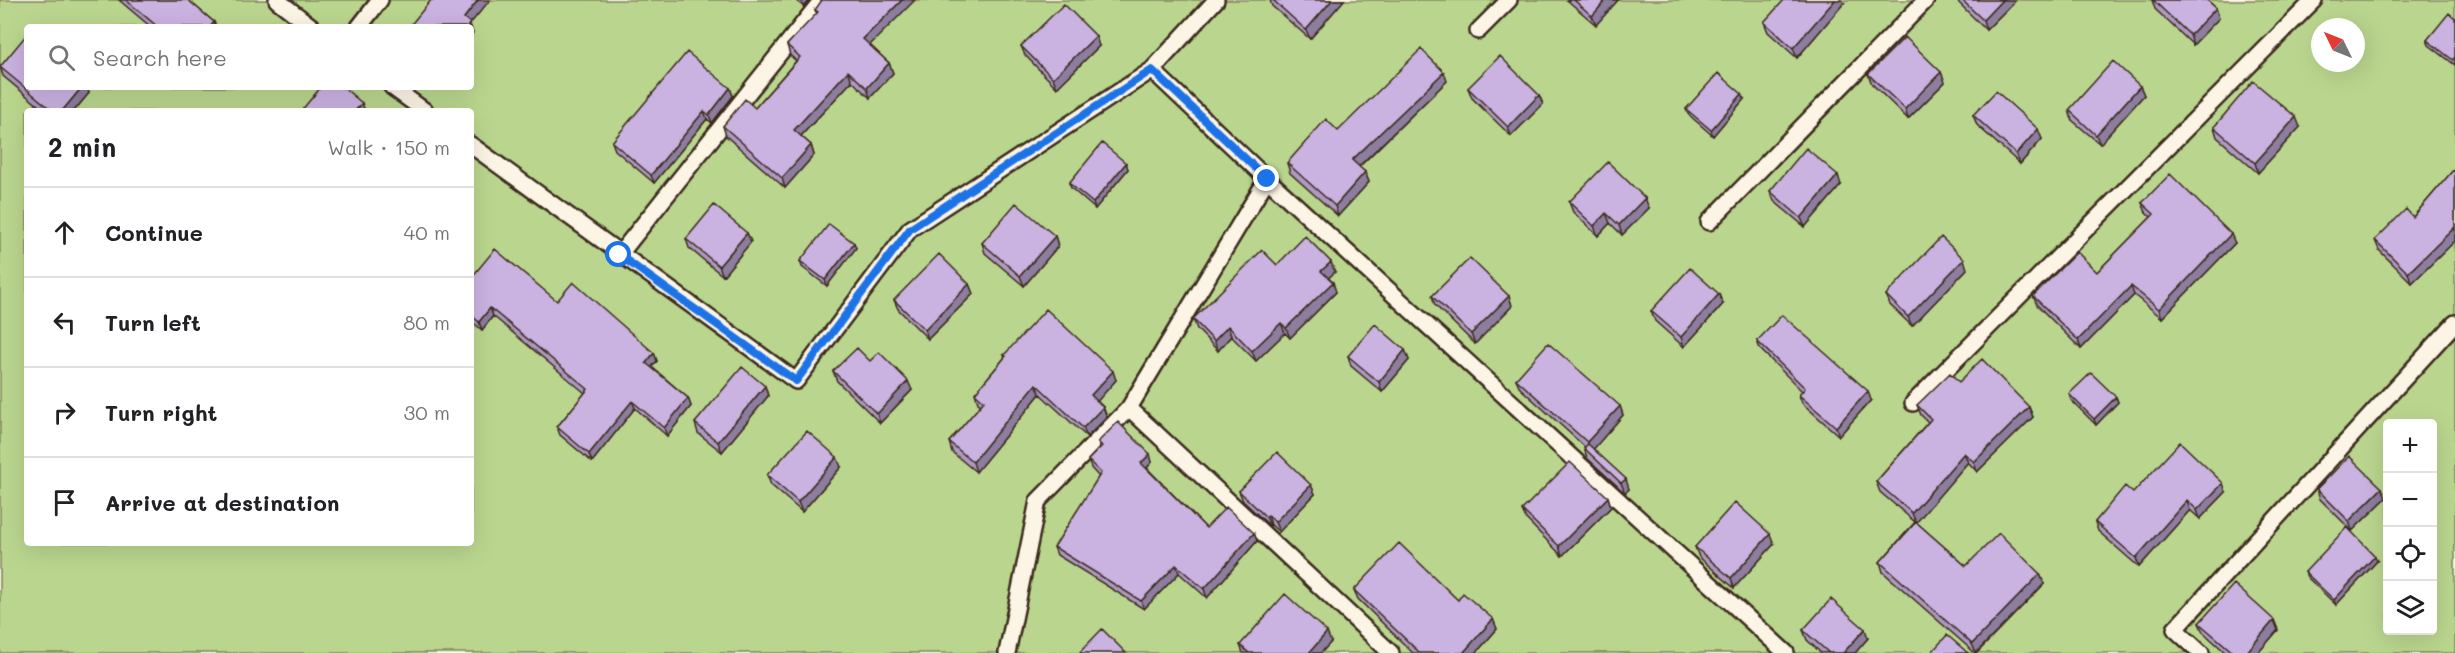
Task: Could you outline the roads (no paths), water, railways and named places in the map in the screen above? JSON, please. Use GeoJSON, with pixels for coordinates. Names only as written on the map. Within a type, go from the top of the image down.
{"type":"FeatureCollection","features":[{"type":"Feature","properties":{"kind":"lane"},"geometry":{"type":"LineString","coordinates":[[277,0],[308,24]]}},
{"type":"Feature","properties":{"kind":"lane"},"geometry":{"type":"LineString","coordinates":[[361,24],[380,0]]}},
{"type":"Feature","properties":{"kind":"lane"},"geometry":{"type":"LineString","coordinates":[[619,255],[822,0]]}},
{"type":"Feature","properties":{"kind":"lane"},"geometry":{"type":"LineString","coordinates":[[474,147],[619,255],[796,381],[910,229],[1152,70],[1216,0]]}},
{"type":"Feature","properties":{"kind":"lane"},"geometry":{"type":"LineString","coordinates":[[1478,32],[1509,0]]}},
{"type":"Feature","properties":{"kind":"lane"},"geometry":{"type":"LineString","coordinates":[[1708,222],[1926,0]]}},
{"type":"Feature","properties":{"kind":"lane"},"geometry":{"type":"LineString","coordinates":[[1913,403],[2314,0]]}},
{"type":"Feature","properties":{"kind":"lane"},"geometry":{"type":"LineString","coordinates":[[1152,70],[1267,179],[1786,653]]}},
{"type":"Feature","properties":{"kind":"lane"},"geometry":{"type":"LineString","coordinates":[[396,90],[421,108]]}},
{"type":"Feature","properties":{"kind":"lane"},"geometry":{"type":"LineString","coordinates":[[1007,653],[1038,501],[1129,408],[1267,179]]}},
{"type":"Feature","properties":{"kind":"lane"},"geometry":{"type":"LineString","coordinates":[[2201,653],[2175,629],[2455,323]]}},
{"type":"Feature","properties":{"kind":"lane"},"geometry":{"type":"LineString","coordinates":[[1129,408],[1391,653]]}}]}
